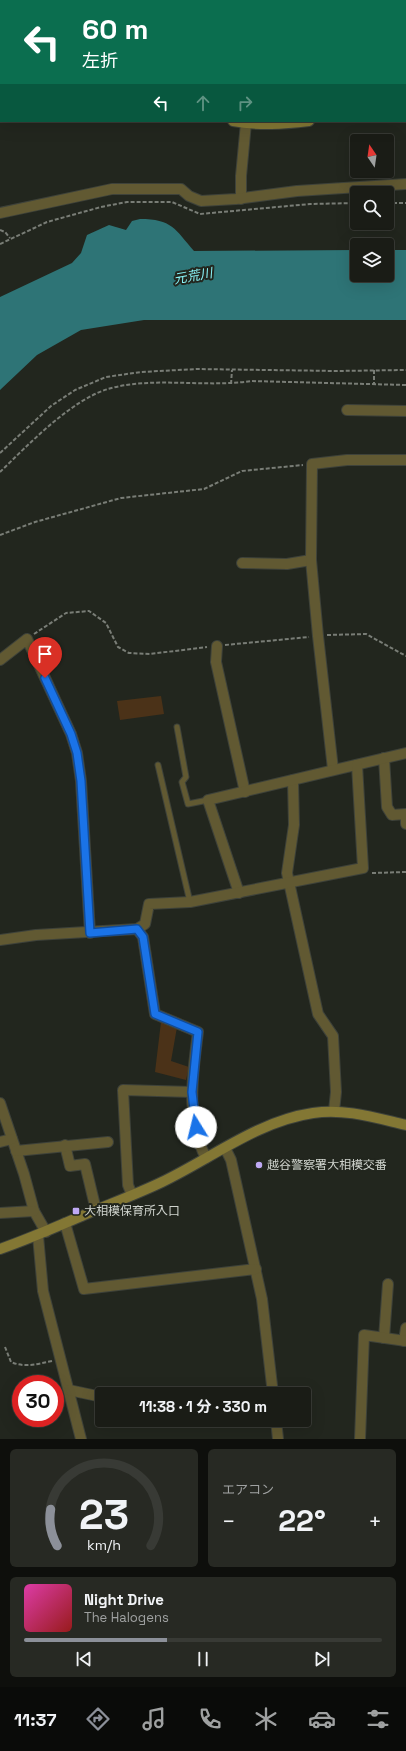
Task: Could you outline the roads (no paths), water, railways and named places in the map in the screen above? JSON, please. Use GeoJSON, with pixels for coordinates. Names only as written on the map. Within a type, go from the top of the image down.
{"type":"FeatureCollection","features":[{"type":"Feature","properties":{"kind":"street"},"geometry":{"type":"LineString","coordinates":[[240,122],[292,122]]}},
{"type":"Feature","properties":{"kind":"street"},"geometry":{"type":"LineString","coordinates":[[241,198],[241,176],[246,123]]}},
{"type":"Feature","properties":{"kind":"street"},"geometry":{"type":"LineString","coordinates":[[0,213],[112,189],[181,189],[201,201],[297,191],[406,184]]}},
{"type":"Feature","properties":{"kind":"street"},"geometry":{"type":"LineString","coordinates":[[347,410],[406,411]]}},
{"type":"Feature","properties":{"kind":"street"},"geometry":{"type":"LineString","coordinates":[[333,769],[311,560],[312,464],[347,460],[406,460]]}},
{"type":"Feature","properties":{"kind":"street"},"geometry":{"type":"LineString","coordinates":[[242,563],[287,564],[311,560]]}},
{"type":"Feature","properties":{"kind":"street"},"geometry":{"type":"LineString","coordinates":[[0,660],[27,639],[71,734],[77,753],[81,781],[90,933]]}},
{"type":"Feature","properties":{"kind":"street"},"geometry":{"type":"LineString","coordinates":[[217,646],[216,662],[245,792]]}},
{"type":"Feature","properties":{"kind":"street"},"geometry":{"type":"LineString","coordinates":[[239,893],[208,800],[333,769],[406,753]]}},
{"type":"Feature","properties":{"kind":"street"},"geometry":{"type":"LineString","coordinates":[[384,758],[387,807],[392,815],[406,814],[406,824]]}},
{"type":"Feature","properties":{"kind":"street"},"geometry":{"type":"LineString","coordinates":[[0,940],[137,929],[145,924],[149,904],[190,902],[363,868],[357,764]]}},
{"type":"Feature","properties":{"kind":"street"},"geometry":{"type":"LineString","coordinates":[[293,780],[294,825],[286,873],[318,1014],[333,1036],[336,1092],[334,1111]]}},
{"type":"Feature","properties":{"kind":"street"},"geometry":{"type":"LineString","coordinates":[[137,929],[143,937],[155,1014],[198,1032],[192,1092],[193,1116],[201,1149],[206,1158]]}},
{"type":"Feature","properties":{"kind":"street"},"geometry":{"type":"LineString","coordinates":[[132,1195],[128,1185],[124,1090],[192,1092]]}},
{"type":"Feature","properties":{"kind":"street"},"geometry":{"type":"LineString","coordinates":[[0,1103],[34,1211],[42,1221],[43,1290],[80,1439]]}},
{"type":"Feature","properties":{"kind":"street"},"geometry":{"type":"LineString","coordinates":[[0,1249],[42,1234],[163,1182],[271,1124],[312,1113],[334,1111],[367,1116],[406,1125]]}},
{"type":"Feature","properties":{"kind":"street"},"geometry":{"type":"LineString","coordinates":[[0,1142],[12,1139]]}},
{"type":"Feature","properties":{"kind":"street"},"geometry":{"type":"LineString","coordinates":[[16,1151],[65,1145],[108,1142]]}},
{"type":"Feature","properties":{"kind":"street"},"geometry":{"type":"LineString","coordinates":[[65,1145],[70,1166],[85,1164],[96,1210]]}},
{"type":"Feature","properties":{"kind":"street"},"geometry":{"type":"LineString","coordinates":[[225,1148],[231,1160],[262,1299],[272,1387]]}},
{"type":"Feature","properties":{"kind":"street"},"geometry":{"type":"LineString","coordinates":[[0,1213],[34,1211]]}},
{"type":"Feature","properties":{"kind":"street"},"geometry":{"type":"LineString","coordinates":[[65,1223],[84,1289],[256,1269]]}},
{"type":"Feature","properties":{"kind":"street"},"geometry":{"type":"LineString","coordinates":[[384,1338],[388,1284]]}},
{"type":"Feature","properties":{"kind":"street"},"geometry":{"type":"LineString","coordinates":[[360,1439],[364,1335],[405,1341],[406,1328]]}},
{"type":"Feature","properties":{"kind":"street"},"geometry":{"type":"LineString","coordinates":[[69,1390],[95,1396]]}},
{"type":"Feature","properties":{"kind":"street"},"geometry":{"type":"LineString","coordinates":[[277,1427],[278,1439]]}},
{"type":"Feature","properties":{"kind":"lane"},"geometry":{"type":"LineString","coordinates":[[177,726],[186,777],[182,782],[188,804],[208,800]]}},
{"type":"Feature","properties":{"kind":"lane"},"geometry":{"type":"LineString","coordinates":[[158,766],[190,902]]}},
{"type":"Feature","properties":{"kind":"water","name":"元荒川"},"geometry":{"type":"Polygon","coordinates":[[[151,219],[166,223],[177,231],[194,251],[350,250],[350,282],[394,282],[394,250],[406,250],[406,320],[144,320],[81,330],[37,355],[0,390],[0,297],[72,263],[81,253],[87,235],[109,225],[126,230],[132,221],[151,219]]]}},
{"type":"Feature","properties":{"kind":"place","name":"越谷警察署大相模交番"},"geometry":{"type":"Point","coordinates":[259,1165]}},
{"type":"Feature","properties":{"kind":"place","name":"大相模保育所入口"},"geometry":{"type":"Point","coordinates":[76,1211]}}]}
